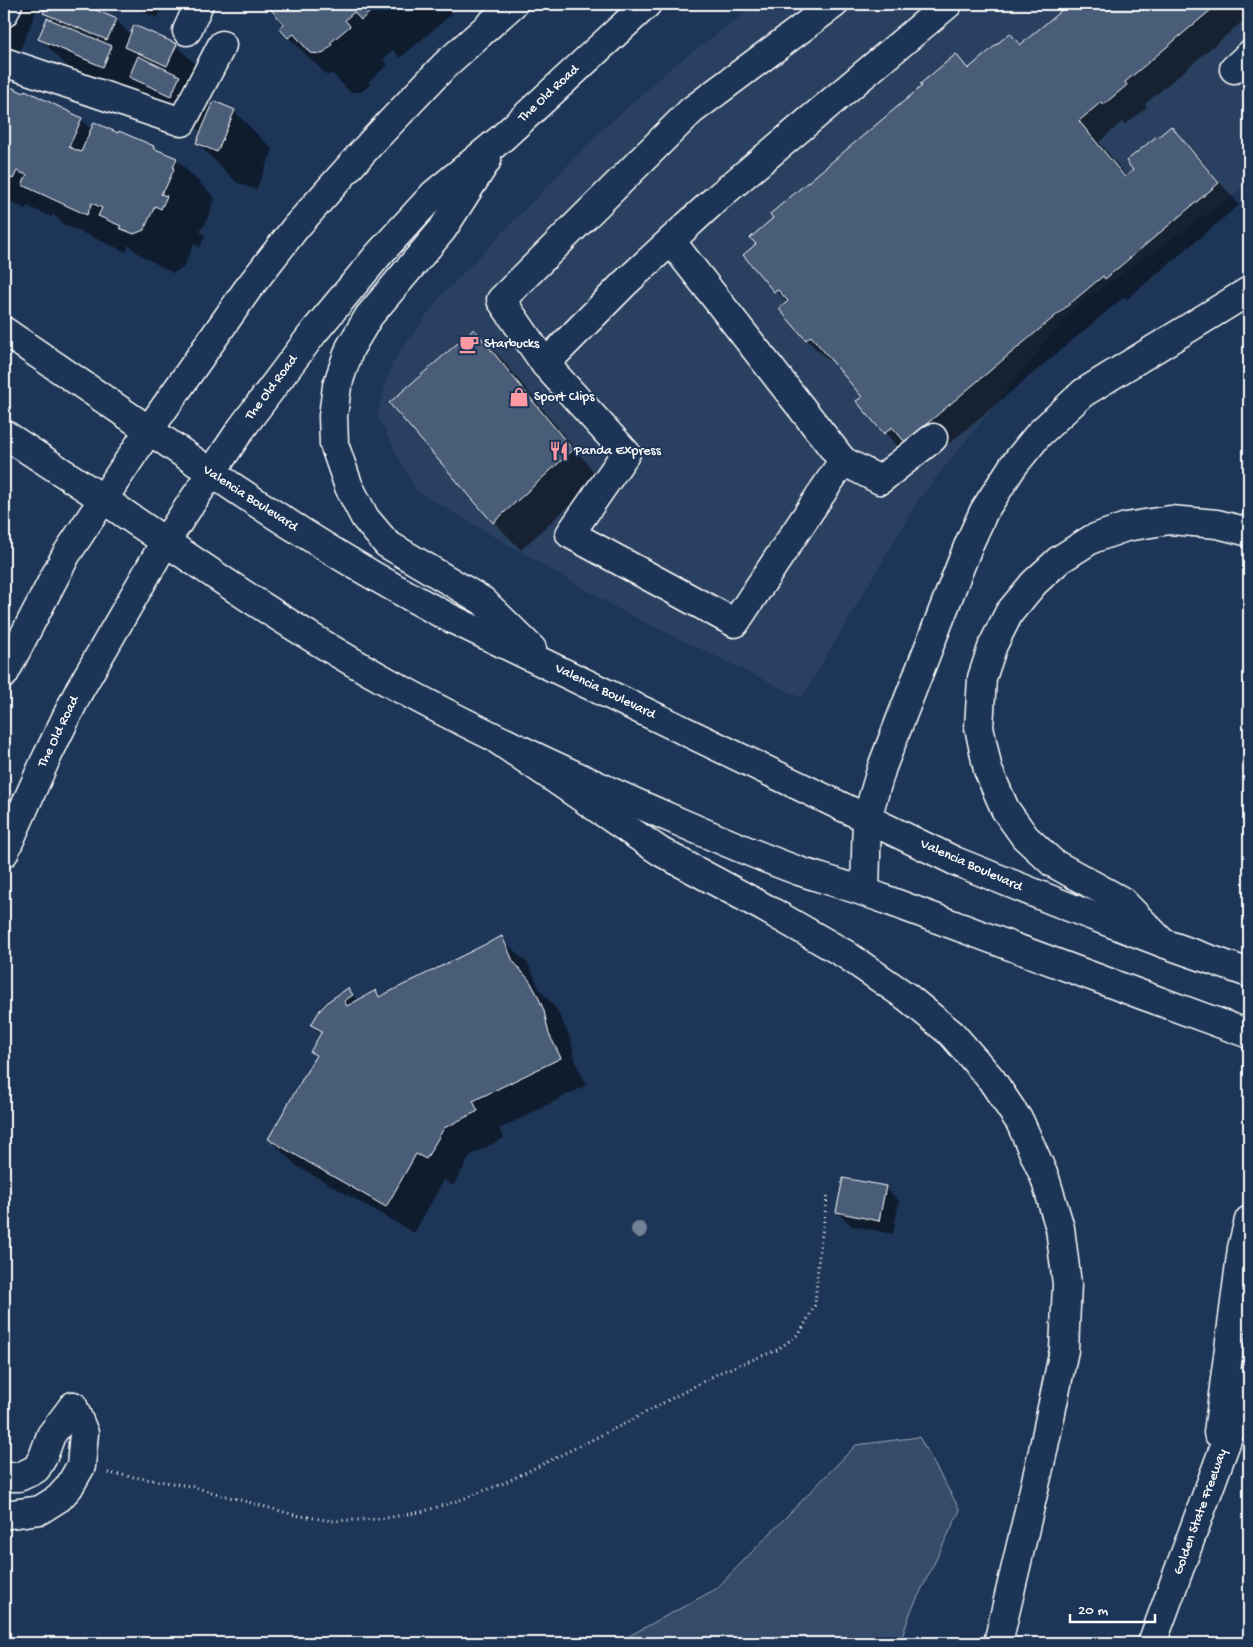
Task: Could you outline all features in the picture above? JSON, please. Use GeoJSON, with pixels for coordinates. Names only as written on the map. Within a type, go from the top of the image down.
{"type":"FeatureCollection","features":[{"type":"Feature","properties":{"kind":"main road"},"geometry":{"type":"LineString","coordinates":[[4,13],[8,4]]}},
{"type":"Feature","properties":{"kind":"main road"},"geometry":{"type":"LineString","coordinates":[[187,31],[199,4]]}},
{"type":"Feature","properties":{"kind":"main road"},"geometry":{"type":"LineString","coordinates":[[4,674],[66,555],[149,430],[246,290],[296,227],[370,144],[445,65],[512,4]]}},
{"type":"Feature","properties":{"kind":"main road","name":"The Old Road"},"geometry":{"type":"LineString","coordinates":[[4,852],[79,691],[165,542],[241,429],[314,332],[379,254],[434,194],[502,138],[647,4]]}},
{"type":"Feature","properties":{"kind":"main road"},"geometry":{"type":"LineString","coordinates":[[834,4],[691,111],[501,300],[546,364],[626,453],[570,534],[735,623],[843,461]]}},
{"type":"Feature","properties":{"kind":"main road"},"geometry":{"type":"LineString","coordinates":[[546,364],[625,283],[717,198],[948,4]]}},
{"type":"Feature","properties":{"kind":"main road"},"geometry":{"type":"LineString","coordinates":[[4,62],[182,122],[222,45]]}},
{"type":"Feature","properties":{"kind":"main road"},"geometry":{"type":"LineString","coordinates":[[502,138],[442,230],[369,316],[350,348],[337,386],[333,416],[334,444],[349,487],[365,518],[387,544],[483,601],[550,666]]}},
{"type":"Feature","properties":{"kind":"main road"},"geometry":{"type":"LineString","coordinates":[[671,241],[843,461],[880,480],[933,438]]}},
{"type":"Feature","properties":{"kind":"main road"},"geometry":{"type":"LineString","coordinates":[[865,891],[866,818],[882,767],[969,544],[984,511],[1013,466],[1039,434],[1083,393],[1249,292]]}},
{"type":"Feature","properties":{"kind":"main road","name":"Valencia Boulevard"},"geometry":{"type":"LineString","coordinates":[[4,331],[265,509],[385,584],[448,617],[955,861],[1163,943],[1249,973]]}},
{"type":"Feature","properties":{"kind":"main road"},"geometry":{"type":"LineString","coordinates":[[4,434],[313,638],[397,687],[495,738],[707,833],[798,870],[865,891],[1249,1034]]}},
{"type":"Feature","properties":{"kind":"main road"},"geometry":{"type":"LineString","coordinates":[[1163,943],[1122,901],[1053,863],[1024,837],[1005,809],[988,770],[979,727],[982,678],[993,645],[1009,614],[1028,590],[1059,560],[1092,539],[1126,527],[1170,520],[1217,524],[1249,532]]}},
{"type":"Feature","properties":{"kind":"main road"},"geometry":{"type":"LineString","coordinates":[[495,738],[661,852],[845,954],[907,997],[952,1034],[991,1079],[1020,1122],[1045,1178],[1060,1228],[1067,1284],[1064,1350],[1043,1451],[998,1643]]}},
{"type":"Feature","properties":{"kind":"main road"},"geometry":{"type":"LineString","coordinates":[[1212,1484],[1242,1248],[1249,1220]]}},
{"type":"Feature","properties":{"kind":"main road","name":"Golden State Freeway"},"geometry":{"type":"LineString","coordinates":[[1152,1643],[1249,1380]]}},
{"type":"Feature","properties":{"kind":"main road"},"geometry":{"type":"LineString","coordinates":[[4,1477],[20,1477],[36,1469],[43,1457],[51,1435],[73,1406],[84,1433],[81,1466],[69,1486],[59,1498],[40,1510],[4,1515]]}},
{"type":"Feature","properties":{"kind":"path"},"geometry":{"type":"LineString","coordinates":[[81,1466],[116,1475],[190,1486],[295,1514],[332,1521],[380,1520],[421,1512],[460,1500],[504,1483],[574,1449],[721,1372],[778,1350],[800,1333],[815,1305],[819,1254],[828,1193]]}},
{"type":"Feature","properties":{"kind":"path"},"geometry":{"type":"LineString","coordinates":[[756,1643],[758,1641],[765,1643]]}},
{"type":"Feature","properties":{"kind":"shaded area"},"geometry":{"type":"Polygon","coordinates":[[[757,4],[1249,4],[1249,184],[1072,309],[919,499],[802,698],[624,612],[416,491],[377,415],[392,363],[440,297],[602,130],[672,67],[757,4]]]}},
{"type":"Feature","properties":{"kind":"shaded area"},"geometry":{"type":"Polygon","coordinates":[[[919,1437],[960,1510],[911,1611],[900,1643],[616,1643],[716,1589],[856,1445],[919,1437]]]}},
{"type":"Feature","properties":{"kind":"building"},"geometry":{"type":"Polygon","coordinates":[[[47,4],[82,4],[117,19],[107,40],[43,13],[47,4]]]}},
{"type":"Feature","properties":{"kind":"building"},"geometry":{"type":"Polygon","coordinates":[[[266,4],[379,4],[361,20],[354,12],[345,20],[350,26],[330,43],[332,45],[322,54],[310,53],[294,34],[288,38],[279,28],[284,24],[266,4]]]}},
{"type":"Feature","properties":{"kind":"building"},"geometry":{"type":"Polygon","coordinates":[[[1069,4],[1218,4],[1125,82],[1127,85],[1103,105],[1101,102],[1079,121],[1125,177],[1133,170],[1126,161],[1171,126],[1219,183],[1105,279],[1103,276],[905,442],[892,427],[884,434],[856,401],[862,397],[811,336],[806,340],[779,309],[788,301],[778,290],[774,292],[743,255],[756,244],[750,238],[773,218],[770,214],[922,86],[920,84],[956,54],[968,69],[1010,33],[1020,45],[1069,4]]]}},
{"type":"Feature","properties":{"kind":"building"},"geometry":{"type":"Polygon","coordinates":[[[47,18],[112,46],[103,67],[38,39],[47,18]]]}},
{"type":"Feature","properties":{"kind":"building"},"geometry":{"type":"Polygon","coordinates":[[[134,25],[177,44],[167,66],[125,47],[134,25]]]}},
{"type":"Feature","properties":{"kind":"building"},"geometry":{"type":"Polygon","coordinates":[[[138,56],[180,76],[171,96],[129,77],[138,56]]]}},
{"type":"Feature","properties":{"kind":"building"},"geometry":{"type":"Polygon","coordinates":[[[4,84],[24,93],[25,90],[82,118],[69,147],[81,152],[94,122],[154,146],[153,148],[177,158],[174,169],[161,194],[167,196],[161,209],[155,206],[144,230],[134,234],[119,228],[121,226],[98,216],[102,208],[92,203],[87,215],[22,185],[27,175],[17,171],[13,179],[4,175],[4,84]]]}},
{"type":"Feature","properties":{"kind":"building"},"geometry":{"type":"Polygon","coordinates":[[[214,101],[235,110],[217,152],[196,143],[214,101]]]}},
{"type":"Feature","properties":{"kind":"building"},"geometry":{"type":"Polygon","coordinates":[[[474,329],[573,450],[493,523],[389,403],[474,329]]]}},
{"type":"Feature","properties":{"kind":"building"},"geometry":{"type":"Polygon","coordinates":[[[502,936],[513,961],[530,981],[538,996],[544,1011],[549,1034],[561,1058],[473,1101],[478,1111],[444,1128],[426,1159],[416,1154],[386,1207],[268,1139],[316,1055],[310,1052],[322,1031],[311,1025],[320,1010],[330,1000],[348,988],[353,995],[344,1001],[347,1006],[376,990],[379,997],[502,936]]]}},
{"type":"Feature","properties":{"kind":"building"},"geometry":{"type":"Polygon","coordinates":[[[843,1178],[886,1186],[879,1221],[836,1212],[843,1178]]]}},
{"type":"Feature","properties":{"kind":"place","name":"Starbucks"},"geometry":{"type":"Point","coordinates":[469,344]}},
{"type":"Feature","properties":{"kind":"place","name":"Sport Clips"},"geometry":{"type":"Point","coordinates":[519,397]}},
{"type":"Feature","properties":{"kind":"place","name":"Panda Express"},"geometry":{"type":"Point","coordinates":[559,451]}}]}
